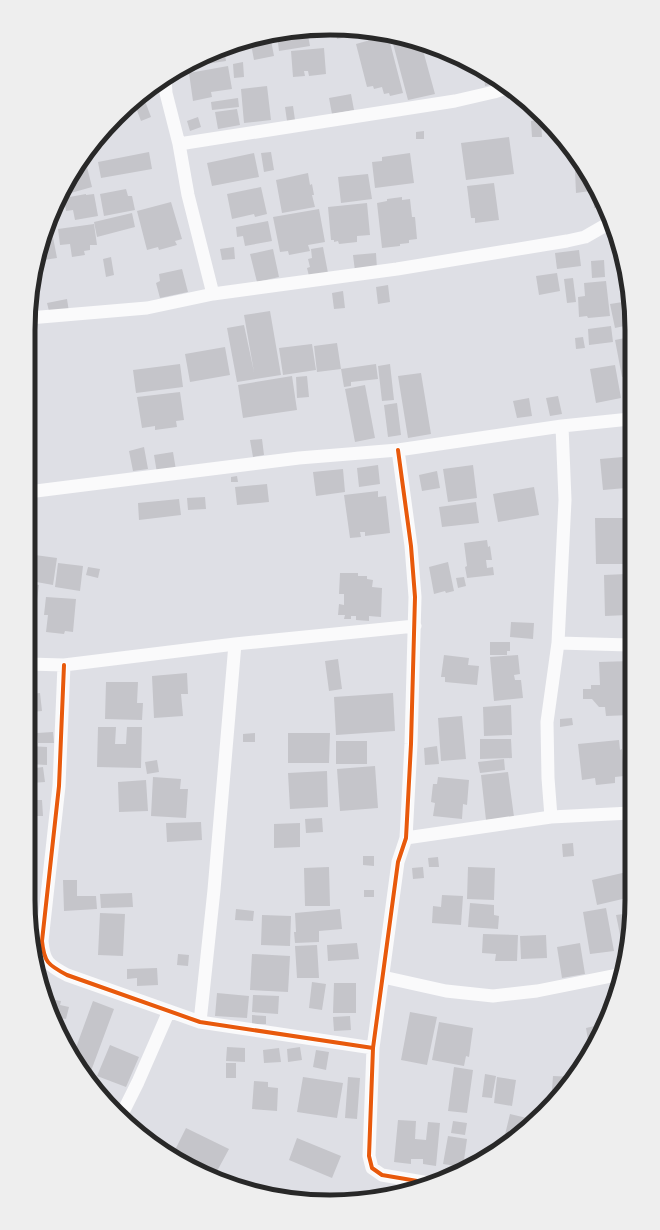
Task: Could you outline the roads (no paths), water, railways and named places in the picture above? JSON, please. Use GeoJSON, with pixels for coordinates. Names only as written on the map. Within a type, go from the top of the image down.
{"type":"FeatureCollection","features":[{"type":"Feature","properties":{"kind":"street"},"geometry":{"type":"LineString","coordinates":[[165,86],[179,144],[188,195],[213,294]]}},
{"type":"Feature","properties":{"kind":"street"},"geometry":{"type":"LineString","coordinates":[[179,144],[455,101],[501,90]]}},
{"type":"Feature","properties":{"kind":"street"},"geometry":{"type":"LineString","coordinates":[[36,317],[147,308],[213,294],[397,269],[567,241],[585,237],[606,225]]}},
{"type":"Feature","properties":{"kind":"street"},"geometry":{"type":"LineString","coordinates":[[35,491],[299,458],[398,450],[562,426],[625,420]]}},
{"type":"Feature","properties":{"kind":"street"},"geometry":{"type":"LineString","coordinates":[[551,816],[548,778],[547,722],[558,643],[565,500],[562,426]]}},
{"type":"Feature","properties":{"kind":"street"},"geometry":{"type":"LineString","coordinates":[[398,450],[411,546],[415,597],[415,626],[406,838],[398,862],[373,1048],[369,1156],[372,1168],[382,1175],[418,1181]]}},
{"type":"Feature","properties":{"kind":"street"},"geometry":{"type":"LineString","coordinates":[[35,664],[64,665],[235,644],[415,626]]}},
{"type":"Feature","properties":{"kind":"street"},"geometry":{"type":"LineString","coordinates":[[558,643],[625,645]]}},
{"type":"Feature","properties":{"kind":"street"},"geometry":{"type":"LineString","coordinates":[[200,1022],[214,890],[235,644]]}},
{"type":"Feature","properties":{"kind":"street"},"geometry":{"type":"LineString","coordinates":[[64,665],[59,786],[42,941],[43,955],[52,967],[67,975],[200,1022],[373,1048]]}},
{"type":"Feature","properties":{"kind":"street"},"geometry":{"type":"LineString","coordinates":[[406,838],[551,816],[625,813]]}},
{"type":"Feature","properties":{"kind":"street"},"geometry":{"type":"LineString","coordinates":[[383,977],[446,991],[493,996],[537,990],[615,975]]}},
{"type":"Feature","properties":{"kind":"street"},"geometry":{"type":"LineString","coordinates":[[123,1111],[138,1082],[169,1010]]}}]}
